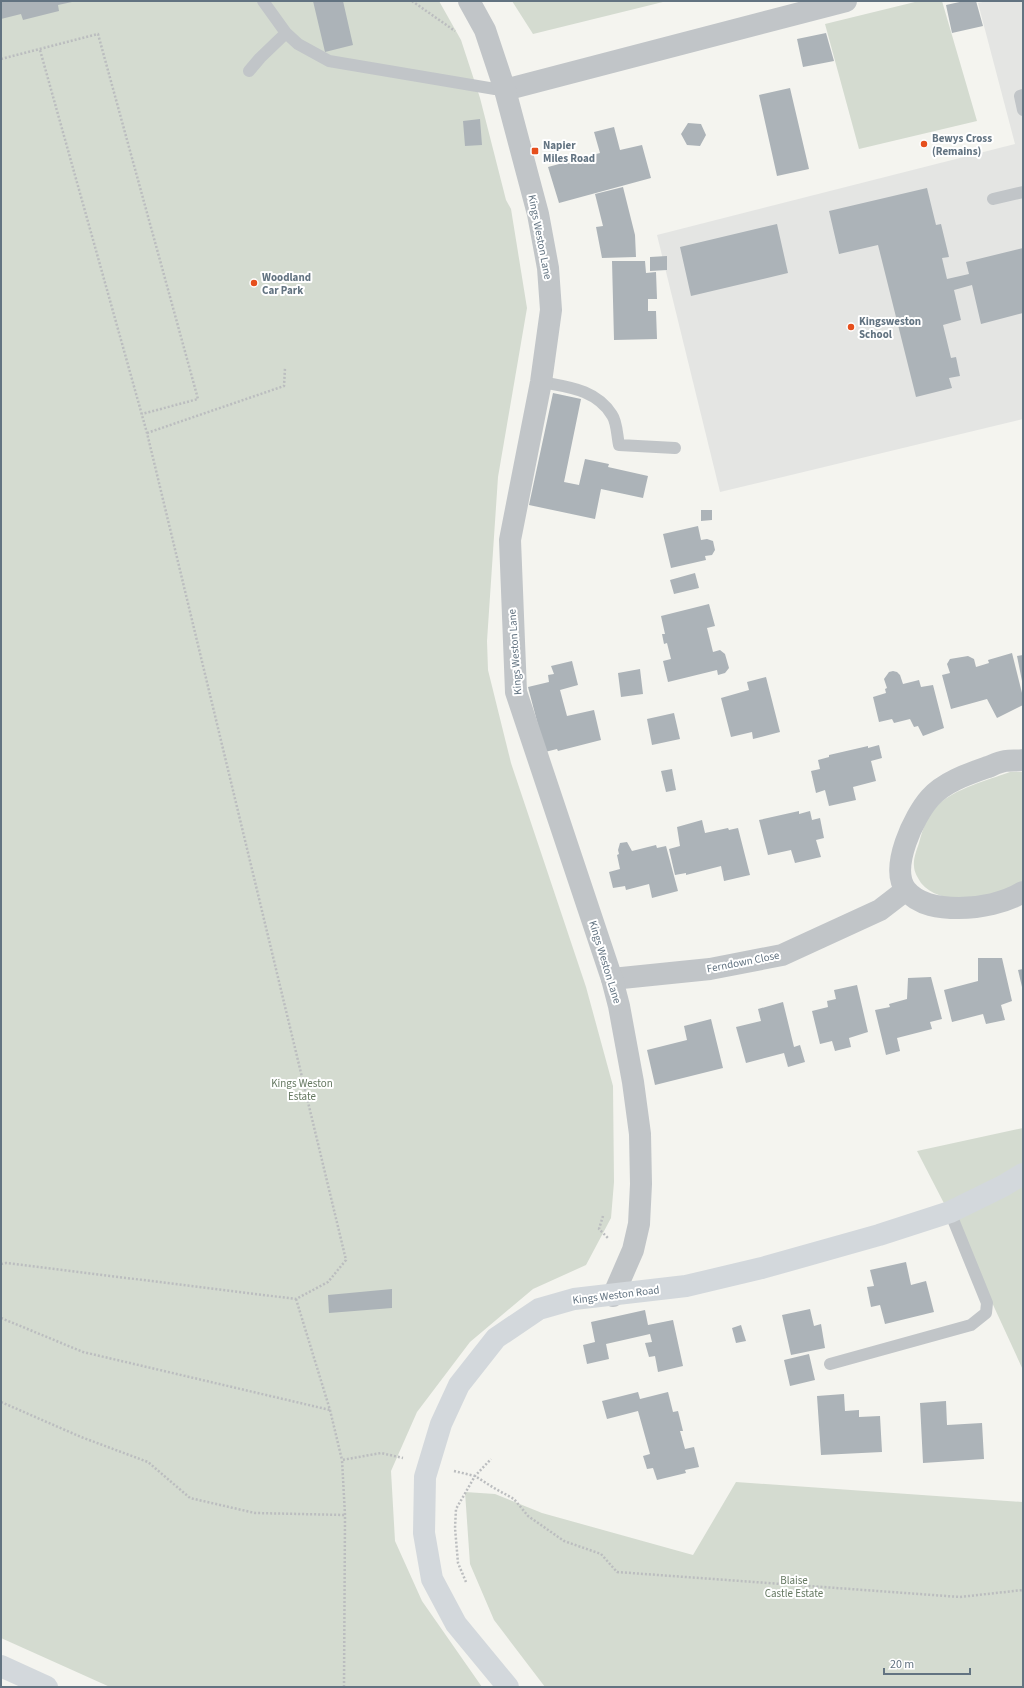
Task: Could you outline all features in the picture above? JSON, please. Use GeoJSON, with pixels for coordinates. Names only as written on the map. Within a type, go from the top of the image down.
{"type":"FeatureCollection","features":[{"type":"Feature","properties":{"kind":"main road","name":"Kings Weston Road"},"geometry":{"type":"LineString","coordinates":[[508,1687],[456,1624],[432,1579],[424,1533],[425,1477],[440,1424],[459,1385],[496,1338],[539,1309],[574,1300],[686,1286],[754,1270],[879,1235],[950,1212],[1003,1186],[1023,1174]]}},
{"type":"Feature","properties":{"kind":"main road"},"geometry":{"type":"LineString","coordinates":[[1,1666],[47,1687]]}},
{"type":"Feature","properties":{"kind":"street","name":"Kings Weston Lane"},"geometry":{"type":"LineString","coordinates":[[469,1],[485,30],[505,90],[538,214],[548,268],[551,310],[541,382],[510,540],[516,692],[612,980],[619,1006],[635,1097],[640,1134],[641,1176],[639,1224],[633,1250],[612,1296]]}},
{"type":"Feature","properties":{"kind":"street"},"geometry":{"type":"LineString","coordinates":[[505,90],[846,1]]}},
{"type":"Feature","properties":{"kind":"street"},"geometry":{"type":"LineString","coordinates":[[1023,760],[1004,761],[958,777],[930,798],[911,828],[900,864],[901,876],[906,890],[924,902],[940,908],[972,908],[1014,898],[1023,892]]}},
{"type":"Feature","properties":{"kind":"street","name":"Ferndown Close"},"geometry":{"type":"LineString","coordinates":[[612,980],[710,969],[782,955],[880,910],[906,890]]}},
{"type":"Feature","properties":{"kind":"lane"},"geometry":{"type":"LineString","coordinates":[[263,1],[286,33],[298,44],[330,60],[505,90]]}},
{"type":"Feature","properties":{"kind":"lane"},"geometry":{"type":"LineString","coordinates":[[249,71],[286,33]]}},
{"type":"Feature","properties":{"kind":"lane"},"geometry":{"type":"LineString","coordinates":[[1023,95],[1020,96],[1023,110]]}},
{"type":"Feature","properties":{"kind":"lane"},"geometry":{"type":"LineString","coordinates":[[993,199],[1023,192]]}},
{"type":"Feature","properties":{"kind":"lane"},"geometry":{"type":"LineString","coordinates":[[541,382],[579,389],[599,399],[613,416],[619,445],[675,448]]}},
{"type":"Feature","properties":{"kind":"lane"},"geometry":{"type":"LineString","coordinates":[[830,1364],[971,1326],[986,1313],[987,1303],[950,1212]]}},
{"type":"Feature","properties":{"kind":"path"},"geometry":{"type":"LineString","coordinates":[[1,59],[98,34],[198,399],[142,414]]}},
{"type":"Feature","properties":{"kind":"path"},"geometry":{"type":"LineString","coordinates":[[1,1264],[14,1264],[296,1298],[328,1282],[346,1260],[147,433],[40,50]]}},
{"type":"Feature","properties":{"kind":"path"},"geometry":{"type":"LineString","coordinates":[[147,433],[284,386],[285,368]]}},
{"type":"Feature","properties":{"kind":"path"},"geometry":{"type":"LineString","coordinates":[[296,1298],[330,1410],[342,1460],[345,1516],[344,1687]]}},
{"type":"Feature","properties":{"kind":"path"},"geometry":{"type":"LineString","coordinates":[[1,1318],[83,1352],[330,1410]]}},
{"type":"Feature","properties":{"kind":"path"},"geometry":{"type":"LineString","coordinates":[[1,1402],[81,1437],[148,1462],[190,1498],[255,1513],[345,1516]]}},
{"type":"Feature","properties":{"kind":"path"},"geometry":{"type":"LineString","coordinates":[[342,1460],[381,1453],[397,1457]]}},
{"type":"Feature","properties":{"kind":"path"},"geometry":{"type":"LineString","coordinates":[[468,1589],[458,1563],[454,1528],[456,1509],[475,1476],[491,1459]]}},
{"type":"Feature","properties":{"kind":"path"},"geometry":{"type":"LineString","coordinates":[[456,1471],[475,1476],[514,1499],[528,1516],[564,1541],[601,1554],[616,1572],[960,1597],[1023,1590]]}},
{"type":"Feature","properties":{"kind":"shaded area","name":"Kingsweston School"},"geometry":{"type":"Polygon","coordinates":[[[987,1],[1023,1],[1023,419],[720,492],[657,235],[1015,144],[978,3],[987,1]]]}},
{"type":"Feature","properties":{"kind":"green space","name":"Kings Weston Estate"},"geometry":{"type":"Polygon","coordinates":[[[1,1],[439,1],[461,40],[480,98],[506,200],[511,209],[527,308],[498,477],[487,641],[488,670],[511,763],[586,987],[613,1086],[614,1182],[611,1218],[586,1265],[533,1289],[470,1342],[417,1412],[391,1471],[395,1541],[422,1601],[482,1687],[110,1687],[1,1638],[1,1]]]}},
{"type":"Feature","properties":{"kind":"green space"},"geometry":{"type":"Polygon","coordinates":[[[512,1],[667,1],[533,34],[512,1]]]}},
{"type":"Feature","properties":{"kind":"green space"},"geometry":{"type":"Polygon","coordinates":[[[919,1],[942,1],[977,121],[859,149],[825,24],[919,1]]]}},
{"type":"Feature","properties":{"kind":"green space"},"geometry":{"type":"Polygon","coordinates":[[[1010,772],[1023,772],[1023,881],[999,892],[971,898],[943,896],[931,891],[921,883],[915,873],[914,863],[915,854],[922,832],[931,813],[938,805],[953,794],[1010,772]]]}},
{"type":"Feature","properties":{"kind":"green space"},"geometry":{"type":"Polygon","coordinates":[[[1023,1128],[1023,1370],[966,1246],[917,1151],[1023,1128]]]}},
{"type":"Feature","properties":{"kind":"green space","name":"Blaise Castle Estate"},"geometry":{"type":"Polygon","coordinates":[[[736,1482],[1023,1502],[1023,1687],[545,1687],[494,1620],[470,1564],[465,1492],[495,1494],[542,1513],[693,1555],[736,1482]]]}},
{"type":"Feature","properties":{"kind":"building"},"geometry":{"type":"Polygon","coordinates":[[[1,1],[72,2],[58,5],[59,11],[23,20],[21,14],[1,19],[1,1]]]}},
{"type":"Feature","properties":{"kind":"building"},"geometry":{"type":"Polygon","coordinates":[[[313,1],[343,1],[353,45],[325,52],[313,1]]]}},
{"type":"Feature","properties":{"kind":"building"},"geometry":{"type":"Polygon","coordinates":[[[964,1],[976,1],[983,26],[952,33],[946,5],[964,1]]]}},
{"type":"Feature","properties":{"kind":"building"},"geometry":{"type":"Polygon","coordinates":[[[826,33],[834,61],[803,67],[797,39],[826,33]]]}},
{"type":"Feature","properties":{"kind":"building"},"geometry":{"type":"Polygon","coordinates":[[[790,88],[809,169],[777,176],[759,95],[790,88]]]}},
{"type":"Feature","properties":{"kind":"building"},"geometry":{"type":"Polygon","coordinates":[[[480,119],[482,145],[465,146],[463,121],[480,119]]]}},
{"type":"Feature","properties":{"kind":"building"},"geometry":{"type":"Polygon","coordinates":[[[688,123],[701,124],[706,135],[700,146],[687,145],[681,134],[688,123]]]}},
{"type":"Feature","properties":{"kind":"building"},"geometry":{"type":"Polygon","coordinates":[[[614,127],[620,150],[642,145],[651,178],[559,203],[548,167],[600,153],[594,132],[614,127]]]}},
{"type":"Feature","properties":{"kind":"building"},"geometry":{"type":"Polygon","coordinates":[[[623,187],[635,235],[636,257],[602,258],[596,227],[603,226],[595,194],[623,187]]]}},
{"type":"Feature","properties":{"kind":"building"},"geometry":{"type":"Polygon","coordinates":[[[927,188],[936,225],[941,224],[949,257],[942,258],[947,279],[969,274],[966,262],[1023,248],[1023,313],[981,324],[972,285],[954,290],[961,320],[943,325],[951,358],[956,357],[960,376],[949,378],[952,388],[916,397],[878,245],[839,254],[829,211],[927,188]]]}},
{"type":"Feature","properties":{"kind":"building"},"geometry":{"type":"Polygon","coordinates":[[[777,224],[788,273],[691,296],[680,247],[777,224]]]}},
{"type":"Feature","properties":{"kind":"building"},"geometry":{"type":"Polygon","coordinates":[[[667,256],[667,270],[650,271],[650,257],[667,256]]]}},
{"type":"Feature","properties":{"kind":"building"},"geometry":{"type":"Polygon","coordinates":[[[612,261],[645,261],[646,273],[656,272],[657,299],[648,299],[648,311],[656,311],[657,339],[614,340],[612,261]]]}},
{"type":"Feature","properties":{"kind":"building"},"geometry":{"type":"Polygon","coordinates":[[[553,393],[581,399],[564,482],[579,485],[585,459],[609,464],[608,467],[648,476],[643,498],[601,489],[595,519],[529,505],[553,393]]]}},
{"type":"Feature","properties":{"kind":"building"},"geometry":{"type":"Polygon","coordinates":[[[701,510],[712,510],[712,520],[701,521],[701,510]]]}},
{"type":"Feature","properties":{"kind":"building"},"geometry":{"type":"Polygon","coordinates":[[[698,526],[701,540],[707,539],[713,541],[715,550],[712,555],[705,556],[706,560],[671,568],[663,534],[698,526]]]}},
{"type":"Feature","properties":{"kind":"building"},"geometry":{"type":"Polygon","coordinates":[[[695,573],[699,588],[674,594],[670,580],[695,573]]]}},
{"type":"Feature","properties":{"kind":"building"},"geometry":{"type":"Polygon","coordinates":[[[709,604],[715,626],[707,628],[713,652],[720,650],[725,654],[729,668],[725,673],[718,675],[717,670],[668,682],[663,661],[671,659],[667,643],[664,644],[662,634],[665,634],[661,616],[709,604]]]}},
{"type":"Feature","properties":{"kind":"building"},"geometry":{"type":"Polygon","coordinates":[[[1012,653],[1023,697],[1023,705],[997,718],[987,699],[951,709],[942,675],[950,673],[947,664],[950,659],[968,656],[974,659],[976,667],[989,663],[988,660],[1012,653]]]}},
{"type":"Feature","properties":{"kind":"building"},"geometry":{"type":"Polygon","coordinates":[[[1023,655],[1023,681],[1022,681],[1017,656],[1023,655]]]}},
{"type":"Feature","properties":{"kind":"building"},"geometry":{"type":"Polygon","coordinates":[[[572,661],[578,685],[560,690],[567,716],[594,710],[601,740],[558,751],[557,749],[545,752],[528,687],[549,682],[548,675],[554,674],[551,666],[572,661]]]}},
{"type":"Feature","properties":{"kind":"building"},"geometry":{"type":"Polygon","coordinates":[[[640,669],[643,694],[621,697],[618,673],[640,669]]]}},
{"type":"Feature","properties":{"kind":"building"},"geometry":{"type":"Polygon","coordinates":[[[893,671],[900,675],[903,684],[919,680],[921,687],[933,685],[944,728],[923,736],[918,726],[914,727],[910,719],[894,723],[892,719],[879,722],[873,697],[886,693],[885,689],[887,688],[884,679],[889,672],[893,671]]]}},
{"type":"Feature","properties":{"kind":"building"},"geometry":{"type":"Polygon","coordinates":[[[766,677],[780,732],[753,739],[752,732],[731,737],[721,698],[749,690],[747,682],[766,677]]]}},
{"type":"Feature","properties":{"kind":"building"},"geometry":{"type":"Polygon","coordinates":[[[674,713],[680,739],[652,745],[647,719],[674,713]]]}},
{"type":"Feature","properties":{"kind":"building"},"geometry":{"type":"Polygon","coordinates":[[[879,745],[882,758],[871,761],[876,781],[853,787],[856,800],[829,806],[825,790],[816,793],[811,771],[820,769],[818,760],[829,757],[829,755],[879,745]]]}},
{"type":"Feature","properties":{"kind":"building"},"geometry":{"type":"Polygon","coordinates":[[[672,769],[676,790],[666,792],[661,771],[672,769]]]}},
{"type":"Feature","properties":{"kind":"building"},"geometry":{"type":"Polygon","coordinates":[[[799,811],[799,814],[810,811],[812,820],[820,818],[824,838],[816,840],[821,857],[795,863],[791,850],[768,855],[759,820],[799,811]]]}},
{"type":"Feature","properties":{"kind":"building"},"geometry":{"type":"Polygon","coordinates":[[[702,820],[705,833],[728,828],[729,830],[738,828],[750,875],[724,881],[721,866],[686,875],[686,873],[675,875],[669,849],[680,846],[677,827],[702,820]]]}},
{"type":"Feature","properties":{"kind":"building"},"geometry":{"type":"Polygon","coordinates":[[[627,842],[632,851],[656,845],[657,848],[666,846],[678,891],[652,898],[649,884],[626,890],[625,886],[613,888],[609,872],[620,869],[617,855],[619,854],[618,850],[620,843],[627,842]]]}},
{"type":"Feature","properties":{"kind":"building"},"geometry":{"type":"Polygon","coordinates":[[[978,958],[1002,958],[1012,1001],[1001,1005],[1005,1020],[986,1024],[983,1014],[952,1022],[944,990],[978,981],[978,958]]]}},
{"type":"Feature","properties":{"kind":"building"},"geometry":{"type":"Polygon","coordinates":[[[1023,969],[1023,987],[1022,987],[1018,970],[1023,969]]]}},
{"type":"Feature","properties":{"kind":"building"},"geometry":{"type":"Polygon","coordinates":[[[931,977],[942,1019],[930,1022],[932,1029],[897,1038],[900,1051],[886,1055],[875,1010],[890,1007],[889,1004],[907,999],[908,978],[931,977]]]}},
{"type":"Feature","properties":{"kind":"building"},"geometry":{"type":"Polygon","coordinates":[[[857,985],[868,1032],[849,1038],[851,1047],[835,1051],[832,1041],[820,1044],[812,1011],[828,1007],[827,1001],[836,999],[834,990],[857,985]]]}},
{"type":"Feature","properties":{"kind":"building"},"geometry":{"type":"Polygon","coordinates":[[[783,1002],[794,1047],[800,1045],[805,1062],[788,1067],[784,1053],[746,1063],[736,1027],[761,1021],[758,1009],[783,1002]]]}},
{"type":"Feature","properties":{"kind":"building"},"geometry":{"type":"Polygon","coordinates":[[[711,1019],[723,1068],[655,1085],[647,1050],[687,1040],[684,1026],[711,1019]]]}},
{"type":"Feature","properties":{"kind":"building"},"geometry":{"type":"Polygon","coordinates":[[[906,1262],[911,1285],[926,1281],[934,1312],[885,1324],[880,1305],[871,1307],[867,1287],[874,1286],[870,1270],[906,1262]]]}},
{"type":"Feature","properties":{"kind":"building"},"geometry":{"type":"Polygon","coordinates":[[[392,1289],[392,1308],[329,1313],[328,1295],[392,1289]]]}},
{"type":"Feature","properties":{"kind":"building"},"geometry":{"type":"Polygon","coordinates":[[[810,1309],[814,1326],[821,1324],[825,1348],[791,1355],[782,1315],[810,1309]]]}},
{"type":"Feature","properties":{"kind":"building"},"geometry":{"type":"Polygon","coordinates":[[[645,1310],[648,1325],[673,1320],[683,1366],[658,1372],[655,1356],[649,1357],[645,1343],[652,1342],[650,1334],[606,1344],[609,1359],[587,1364],[583,1345],[595,1342],[591,1322],[645,1310]]]}},
{"type":"Feature","properties":{"kind":"building"},"geometry":{"type":"Polygon","coordinates":[[[741,1325],[746,1341],[736,1343],[732,1328],[741,1325]]]}},
{"type":"Feature","properties":{"kind":"building"},"geometry":{"type":"Polygon","coordinates":[[[809,1354],[815,1380],[790,1386],[784,1360],[809,1354]]]}},
{"type":"Feature","properties":{"kind":"building"},"geometry":{"type":"Polygon","coordinates":[[[638,1392],[640,1399],[668,1392],[673,1412],[678,1411],[683,1431],[680,1431],[685,1449],[694,1447],[699,1467],[685,1470],[686,1473],[657,1480],[653,1468],[647,1469],[643,1456],[650,1454],[638,1411],[607,1419],[602,1401],[638,1392]]]}},
{"type":"Feature","properties":{"kind":"building"},"geometry":{"type":"Polygon","coordinates":[[[844,1394],[845,1411],[859,1410],[859,1417],[880,1416],[882,1452],[821,1455],[817,1396],[844,1394]]]}},
{"type":"Feature","properties":{"kind":"building"},"geometry":{"type":"Polygon","coordinates":[[[946,1401],[947,1425],[982,1423],[984,1459],[923,1463],[920,1403],[946,1401]]]}},
{"type":"Feature","properties":{"kind":"place","name":"Bewys Cross (Remains)"},"geometry":{"type":"Point","coordinates":[924,144]}},
{"type":"Feature","properties":{"kind":"place","name":"Napier Miles Road"},"geometry":{"type":"Point","coordinates":[535,151]}},
{"type":"Feature","properties":{"kind":"place","name":"Woodland Car Park"},"geometry":{"type":"Point","coordinates":[254,283]}},
{"type":"Feature","properties":{"kind":"place","name":"Kingsweston School"},"geometry":{"type":"Point","coordinates":[851,327]}}]}
